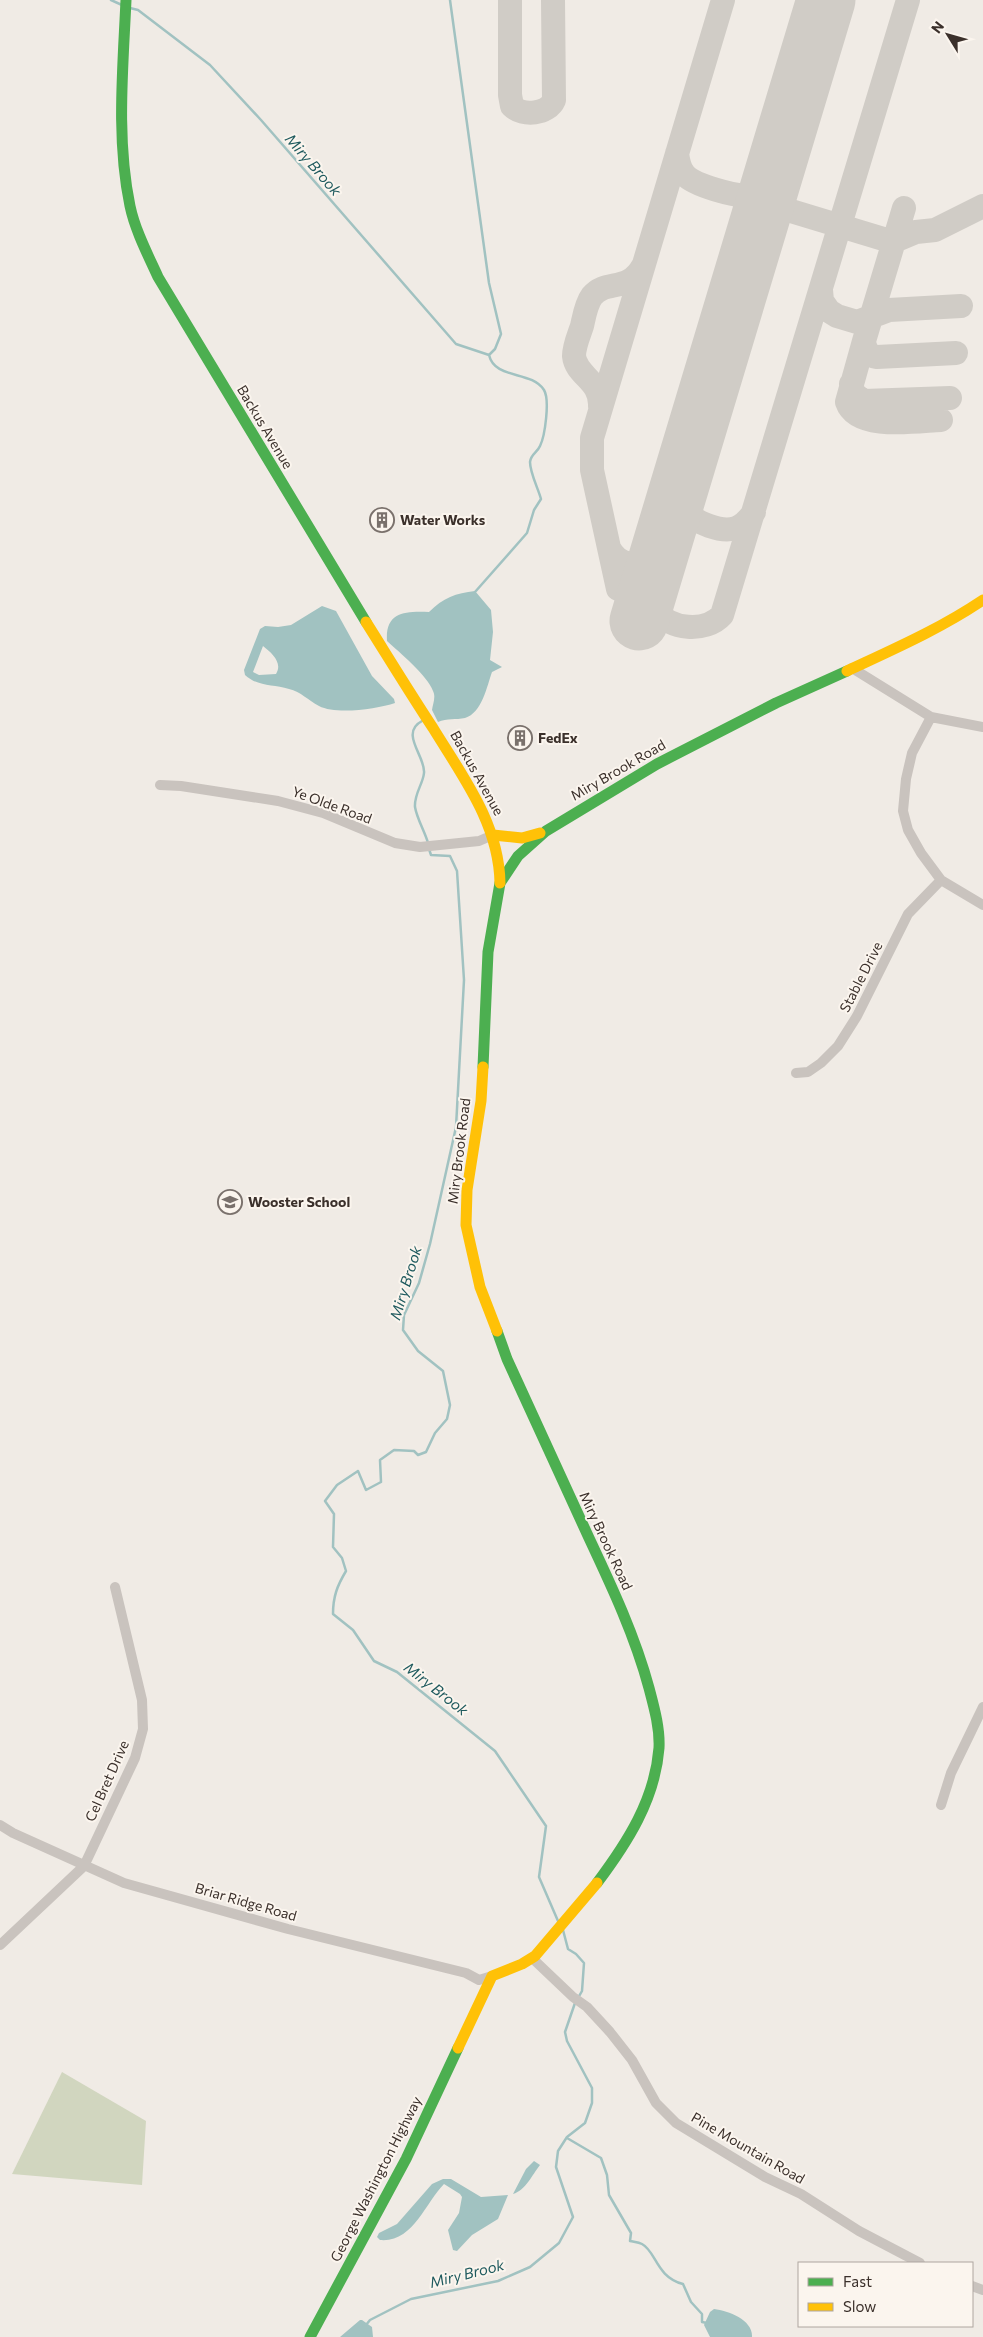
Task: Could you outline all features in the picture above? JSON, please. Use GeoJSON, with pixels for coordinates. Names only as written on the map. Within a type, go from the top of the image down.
{"type":"FeatureCollection","features":[{"type":"Feature","properties":{"kind":"main road","name":"Backus Avenue"},"geometry":{"type":"LineString","coordinates":[[126,0],[122,90],[124,168],[130,208],[144,248],[158,277],[324,553],[428,717],[474,794],[493,835],[501,867],[500,884]]}},
{"type":"Feature","properties":{"kind":"main road","name":"Miry Brook Road"},"geometry":{"type":"LineString","coordinates":[[492,1976],[532,1958],[599,1882],[643,1812],[656,1778],[659,1744],[642,1662],[626,1621],[508,1359],[480,1287],[472,1259],[466,1225],[467,1190],[481,1101],[488,952],[500,884],[518,856],[546,831],[694,744],[852,668],[913,641],[955,619],[983,600]]}},
{"type":"Feature","properties":{"kind":"main road","name":"Backus Avenue"},"geometry":{"type":"LineString","coordinates":[[493,835],[522,838],[546,831]]}},
{"type":"Feature","properties":{"kind":"main road","name":"George Washington Highway"},"geometry":{"type":"LineString","coordinates":[[310,2337],[406,2159],[492,1976]]}},
{"type":"Feature","properties":{"kind":"street"},"geometry":{"type":"LineString","coordinates":[[852,668],[931,717],[983,727]]}},
{"type":"Feature","properties":{"kind":"street"},"geometry":{"type":"LineString","coordinates":[[931,717],[912,753],[906,779],[903,811],[908,830],[920,853],[941,880],[983,906]]}},
{"type":"Feature","properties":{"kind":"street","name":"Ye Olde Road"},"geometry":{"type":"LineString","coordinates":[[160,785],[181,786],[278,800],[323,814],[395,843],[434,846],[479,841],[493,835]]}},
{"type":"Feature","properties":{"kind":"street","name":"Stable Drive"},"geometry":{"type":"LineString","coordinates":[[796,1073],[808,1072],[821,1063],[838,1046],[857,1016],[908,914],[941,880]]}},
{"type":"Feature","properties":{"kind":"street","name":"Cel Bret Drive"},"geometry":{"type":"LineString","coordinates":[[84,1866],[135,1758],[143,1729],[142,1700],[115,1587]]}},
{"type":"Feature","properties":{"kind":"street"},"geometry":{"type":"LineString","coordinates":[[941,1805],[951,1773],[983,1707]]}},
{"type":"Feature","properties":{"kind":"street","name":"Briar Ridge Road"},"geometry":{"type":"LineString","coordinates":[[0,1825],[84,1866],[124,1883],[288,1929],[466,1973],[479,1980],[492,1976]]}},
{"type":"Feature","properties":{"kind":"street"},"geometry":{"type":"LineString","coordinates":[[0,1945],[84,1866]]}},
{"type":"Feature","properties":{"kind":"street","name":"Pine Mountain Road"},"geometry":{"type":"LineString","coordinates":[[532,1958],[573,1997],[587,2007],[610,2032],[632,2060],[656,2104],[676,2123],[765,2177],[801,2194],[859,2231],[918,2262]]}},
{"type":"Feature","properties":{"kind":"green space"},"geometry":{"type":"Polygon","coordinates":[[[62,2072],[146,2121],[142,2185],[12,2174],[62,2072]]]}},
{"type":"Feature","properties":{"kind":"water"},"geometry":{"type":"Polygon","coordinates":[[[475,591],[491,610],[493,632],[490,660],[502,667],[492,672],[483,698],[476,711],[465,718],[438,722],[432,710],[434,696],[430,685],[413,664],[387,641],[387,631],[389,624],[398,615],[412,612],[429,612],[439,603],[450,597],[475,591]]]}},
{"type":"Feature","properties":{"kind":"water"},"geometry":{"type":"Polygon","coordinates":[[[322,606],[336,611],[372,676],[394,699],[395,703],[346,711],[326,709],[293,690],[255,682],[245,675],[244,670],[260,629],[265,626],[291,625],[322,606]],[[263,646],[253,672],[259,675],[276,674],[278,666],[276,658],[263,646]]]}},
{"type":"Feature","properties":{"kind":"water"},"geometry":{"type":"Polygon","coordinates":[[[534,2161],[540,2165],[525,2186],[513,2194],[526,2169],[534,2161]]]}},
{"type":"Feature","properties":{"kind":"water"},"geometry":{"type":"Polygon","coordinates":[[[443,2179],[451,2179],[481,2197],[508,2195],[498,2219],[472,2235],[457,2251],[453,2250],[448,2230],[459,2213],[462,2197],[444,2184],[410,2229],[391,2239],[380,2240],[377,2237],[379,2233],[397,2224],[432,2184],[443,2179]]]}},
{"type":"Feature","properties":{"kind":"water"},"geometry":{"type":"Polygon","coordinates":[[[714,2309],[739,2317],[749,2326],[752,2337],[710,2337],[704,2325],[710,2312],[714,2309]]]}},
{"type":"Feature","properties":{"kind":"water"},"geometry":{"type":"Polygon","coordinates":[[[360,2320],[372,2327],[373,2337],[340,2337],[360,2320]]]}},
{"type":"Feature","properties":{"kind":"waterway","name":"Miry Brook"},"geometry":{"type":"LineString","coordinates":[[111,0],[122,5]]}},
{"type":"Feature","properties":{"kind":"waterway","name":"Miry Brook"},"geometry":{"type":"LineString","coordinates":[[450,0],[489,283],[501,334],[495,349],[489,355],[498,368],[538,384],[544,390],[547,402],[542,441],[530,462],[541,499],[534,510],[527,533],[475,592]]}},
{"type":"Feature","properties":{"kind":"waterway","name":"Miry Brook"},"geometry":{"type":"LineString","coordinates":[[130,8],[138,10],[210,65],[261,120],[456,344],[489,355]]}},
{"type":"Feature","properties":{"kind":"waterway","name":"Miry Brook"},"geometry":{"type":"LineString","coordinates":[[422,721],[413,732],[415,746],[424,767],[415,807],[428,843]]}},
{"type":"Feature","properties":{"kind":"waterway","name":"Miry Brook"},"geometry":{"type":"LineString","coordinates":[[429,849],[431,855],[450,856],[457,871],[464,980],[456,1127],[430,1244],[419,1283],[404,1315],[403,1330],[418,1351],[443,1371],[450,1405],[447,1419],[435,1433],[426,1452],[418,1455],[414,1451],[394,1450],[380,1460],[381,1482],[366,1490],[358,1471],[337,1485],[325,1501],[334,1514],[333,1547],[342,1558],[346,1571],[336,1592],[333,1614],[353,1630],[374,1661],[397,1672],[495,1751],[546,1826],[539,1877],[558,1921]]}},
{"type":"Feature","properties":{"kind":"waterway","name":"Miry Brook"},"geometry":{"type":"LineString","coordinates":[[563,1930],[568,1949],[576,1954],[584,1963],[582,1991],[578,1998]]}},
{"type":"Feature","properties":{"kind":"waterway","name":"Miry Brook"},"geometry":{"type":"LineString","coordinates":[[366,2325],[370,2320],[411,2299],[498,2281],[530,2267],[559,2243],[573,2217],[556,2167],[558,2151],[567,2137],[585,2123],[592,2103],[592,2088],[567,2041],[565,2032],[575,2003]]}},
{"type":"Feature","properties":{"kind":"waterway"},"geometry":{"type":"LineString","coordinates":[[567,2138],[601,2158],[607,2175],[609,2195],[631,2233],[630,2241],[641,2243],[647,2247],[667,2276],[683,2284],[691,2302],[702,2314],[702,2322],[707,2323]]}},
{"type":"Feature","properties":{"kind":"taxiway"},"geometry":{"type":"LineString","coordinates":[[510,0],[510,95],[512,106],[522,112],[529,113],[541,111],[551,105],[554,100],[553,0]]}},
{"type":"Feature","properties":{"kind":"taxiway"},"geometry":{"type":"LineString","coordinates":[[618,589],[592,470],[592,438],[723,0]]}},
{"type":"Feature","properties":{"kind":"taxiway"},"geometry":{"type":"LineString","coordinates":[[649,587],[654,607],[662,617],[670,622],[688,627],[698,627],[707,625],[722,615],[908,0]]}},
{"type":"Feature","properties":{"kind":"taxiway"},"geometry":{"type":"LineString","coordinates":[[677,153],[680,168],[685,175],[697,183],[715,190],[749,195],[758,191],[772,180]]}},
{"type":"Feature","properties":{"kind":"taxiway"},"geometry":{"type":"LineString","coordinates":[[772,180],[777,198],[791,211],[890,241],[916,232],[935,230],[983,206]]}},
{"type":"Feature","properties":{"kind":"taxiway"},"geometry":{"type":"LineString","coordinates":[[737,195],[750,205],[757,230]]}},
{"type":"Feature","properties":{"kind":"taxiway"},"geometry":{"type":"LineString","coordinates":[[904,208],[864,341],[865,347],[869,354],[877,357],[956,353]]}},
{"type":"Feature","properties":{"kind":"taxiway"},"geometry":{"type":"LineString","coordinates":[[600,406],[597,390],[579,369],[574,356],[586,311],[590,299],[598,291],[631,280],[643,266]]}},
{"type":"Feature","properties":{"kind":"taxiway"},"geometry":{"type":"LineString","coordinates":[[821,290],[822,301],[829,311],[837,316],[857,322],[889,310],[961,306]]}},
{"type":"Feature","properties":{"kind":"taxiway"},"geometry":{"type":"LineString","coordinates":[[864,341],[847,402],[853,411],[875,421],[941,420]]}},
{"type":"Feature","properties":{"kind":"taxiway"},"geometry":{"type":"LineString","coordinates":[[851,384],[854,394],[864,401],[950,398]]}},
{"type":"Feature","properties":{"kind":"taxiway"},"geometry":{"type":"LineString","coordinates":[[680,485],[684,508],[690,515],[709,526],[724,529],[736,528],[746,522],[754,512]]}},
{"type":"Feature","properties":{"kind":"taxiway"},"geometry":{"type":"LineString","coordinates":[[609,548],[615,557],[623,562],[638,562],[652,554],[663,540]]}},
{"type":"Feature","properties":{"kind":"runway"},"geometry":{"type":"LineString","coordinates":[[639,621],[826,0]]}},
{"type":"Feature","properties":{"kind":"traffic: fast"},"geometry":{"type":"LineString","coordinates":[[126,0],[122,77],[123,155],[130,206],[138,233],[158,277],[366,622]]}},
{"type":"Feature","properties":{"kind":"traffic: fast"},"geometry":{"type":"LineString","coordinates":[[483,1067],[488,952],[500,883],[518,856],[546,831],[657,764],[776,703],[847,671]]}},
{"type":"Feature","properties":{"kind":"traffic: fast"},"geometry":{"type":"LineString","coordinates":[[497,1331],[507,1359],[622,1612],[637,1650],[651,1695],[659,1733],[656,1767],[646,1803],[629,1836],[597,1883]]}},
{"type":"Feature","properties":{"kind":"traffic: fast"},"geometry":{"type":"LineString","coordinates":[[310,2337],[406,2159],[458,2048]]}},
{"type":"Feature","properties":{"kind":"traffic: slow"},"geometry":{"type":"LineString","coordinates":[[847,671],[899,647],[983,600]]}},
{"type":"Feature","properties":{"kind":"traffic: slow"},"geometry":{"type":"LineString","coordinates":[[366,622],[456,765],[477,802],[493,841],[498,861],[500,883]]}},
{"type":"Feature","properties":{"kind":"traffic: slow"},"geometry":{"type":"LineString","coordinates":[[493,835],[522,838],[540,833]]}},
{"type":"Feature","properties":{"kind":"traffic: slow"},"geometry":{"type":"LineString","coordinates":[[483,1067],[481,1101],[467,1190],[466,1225],[480,1287],[497,1331]]}},
{"type":"Feature","properties":{"kind":"traffic: slow"},"geometry":{"type":"LineString","coordinates":[[458,2048],[492,1976],[522,1964],[535,1956],[597,1883]]}},
{"type":"Feature","properties":{"kind":"place","name":"Water Works"},"geometry":{"type":"Point","coordinates":[382,520]}},
{"type":"Feature","properties":{"kind":"place","name":"FedEx"},"geometry":{"type":"Point","coordinates":[520,738]}},
{"type":"Feature","properties":{"kind":"place","name":"Wooster School"},"geometry":{"type":"Point","coordinates":[230,1202]}}]}
